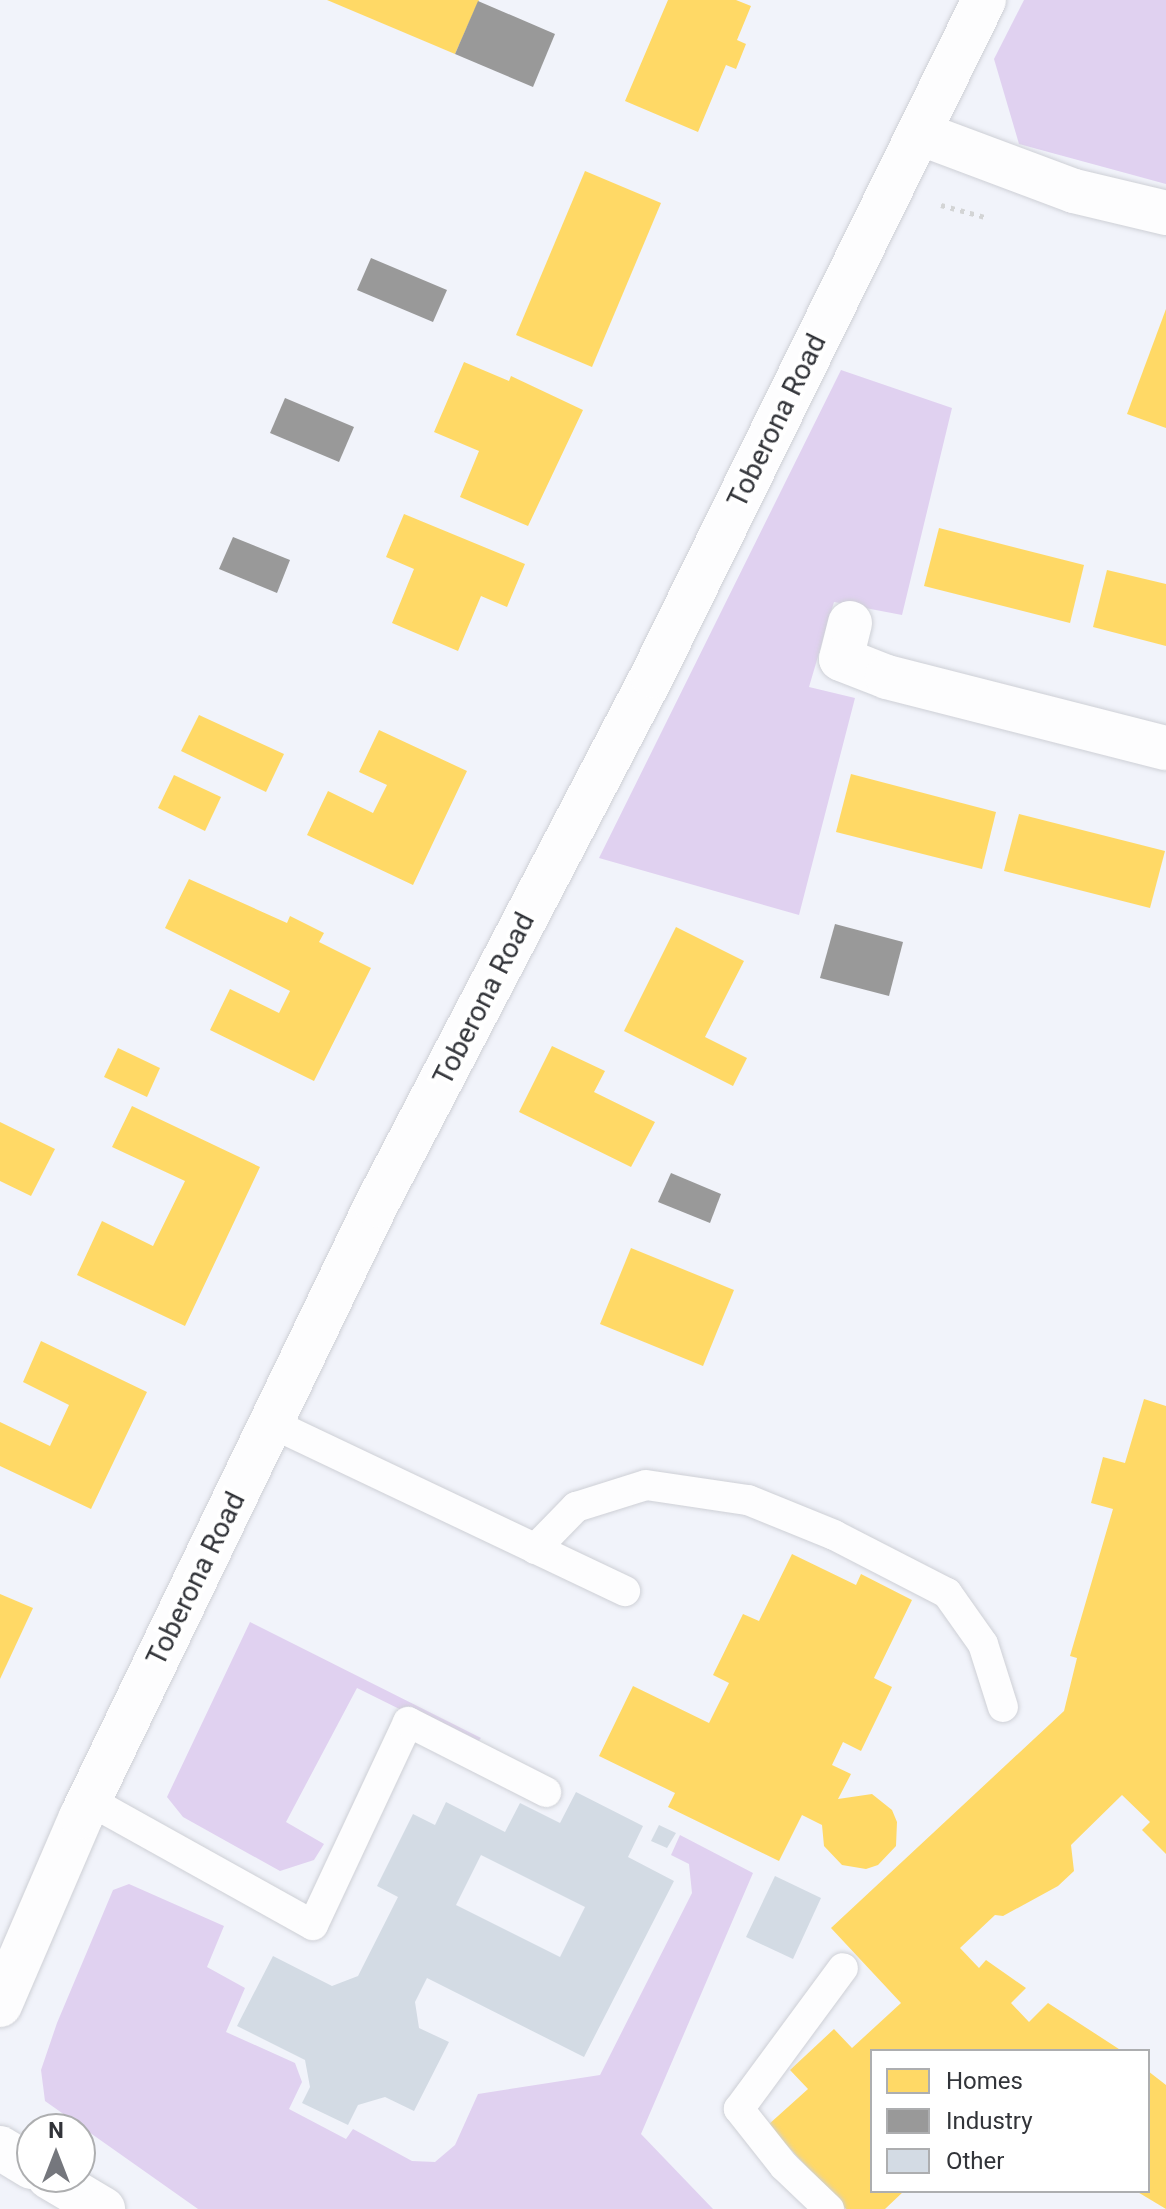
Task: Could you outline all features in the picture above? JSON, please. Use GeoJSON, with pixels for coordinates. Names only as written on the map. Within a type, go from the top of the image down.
{"type":"FeatureCollection","features":[{"type":"Feature","properties":{"kind":"street","name":"Toberona Road"},"geometry":{"type":"LineString","coordinates":[[0,2005],[90,1801],[376,1205],[652,676],[984,0]]}},
{"type":"Feature","properties":{"kind":"street"},"geometry":{"type":"LineString","coordinates":[[919,133],[1074,191],[1166,213]]}},
{"type":"Feature","properties":{"kind":"street"},"geometry":{"type":"LineString","coordinates":[[850,623],[841,659],[887,677],[1166,748]]}},
{"type":"Feature","properties":{"kind":"street"},"geometry":{"type":"LineString","coordinates":[[76,2193],[103,2209]]}},
{"type":"Feature","properties":{"kind":"lane"},"geometry":{"type":"LineString","coordinates":[[271,1423],[625,1591]]}},
{"type":"Feature","properties":{"kind":"lane"},"geometry":{"type":"LineString","coordinates":[[535,1549],[576,1507],[646,1485],[748,1500],[834,1535],[947,1593],[983,1644],[1003,1707]]}},
{"type":"Feature","properties":{"kind":"lane"},"geometry":{"type":"LineString","coordinates":[[90,1801],[313,1925],[408,1722],[546,1792]]}},
{"type":"Feature","properties":{"kind":"lane"},"geometry":{"type":"LineString","coordinates":[[829,2209],[784,2166],[739,2109],[843,1968]]}},
{"type":"Feature","properties":{"kind":"shaded area"},"geometry":{"type":"Polygon","coordinates":[[[1024,0],[1166,0],[1166,184],[1019,144],[994,59],[1024,0]]]}},
{"type":"Feature","properties":{"kind":"shaded area"},"geometry":{"type":"Polygon","coordinates":[[[841,370],[952,408],[902,615],[834,602],[809,687],[855,698],[799,915],[599,858],[841,370]]]}},
{"type":"Feature","properties":{"kind":"shaded area"},"geometry":{"type":"Polygon","coordinates":[[[250,1622],[481,1738],[474,1746],[357,1688],[286,1822],[324,1844],[314,1860],[280,1871],[183,1817],[167,1797],[250,1622]]]}},
{"type":"Feature","properties":{"kind":"shaded area"},"geometry":{"type":"Polygon","coordinates":[[[680,1835],[753,1873],[641,2134],[713,2209],[198,2209],[96,2137],[96,2113],[62,2113],[45,2101],[41,2070],[57,2023],[113,1890],[129,1884],[224,1926],[207,1967],[245,1988],[226,2032],[295,2063],[302,2082],[289,2109],[346,2139],[353,2129],[412,2161],[435,2162],[455,2145],[478,2094],[600,2075],[692,1893],[689,1864],[671,1855],[680,1835]]]}},
{"type":"Feature","properties":{"kind":"building: Homes"},"geometry":{"type":"Polygon","coordinates":[[[327,0],[479,0],[455,54],[327,0]]]}},
{"type":"Feature","properties":{"kind":"building: Homes"},"geometry":{"type":"Polygon","coordinates":[[[668,0],[736,0],[751,6],[737,40],[746,44],[736,69],[726,65],[698,132],[625,101],[668,0]]]}},
{"type":"Feature","properties":{"kind":"building: Homes"},"geometry":{"type":"Polygon","coordinates":[[[585,171],[661,203],[592,367],[516,335],[585,171]]]}},
{"type":"Feature","properties":{"kind":"building: Homes"},"geometry":{"type":"Polygon","coordinates":[[[1166,309],[1166,428],[1127,414],[1166,309]]]}},
{"type":"Feature","properties":{"kind":"building: Homes"},"geometry":{"type":"Polygon","coordinates":[[[464,362],[509,381],[511,376],[583,410],[528,526],[460,497],[479,451],[434,432],[464,362]]]}},
{"type":"Feature","properties":{"kind":"building: Homes"},"geometry":{"type":"Polygon","coordinates":[[[404,514],[525,564],[507,607],[481,596],[458,651],[392,623],[414,569],[386,557],[404,514]]]}},
{"type":"Feature","properties":{"kind":"building: Homes"},"geometry":{"type":"Polygon","coordinates":[[[939,528],[1084,565],[1070,623],[924,586],[939,528]]]}},
{"type":"Feature","properties":{"kind":"building: Homes"},"geometry":{"type":"Polygon","coordinates":[[[1107,570],[1166,584],[1166,646],[1093,627],[1107,570]]]}},
{"type":"Feature","properties":{"kind":"building: Homes"},"geometry":{"type":"Polygon","coordinates":[[[199,715],[284,754],[266,792],[181,751],[199,715]]]}},
{"type":"Feature","properties":{"kind":"building: Homes"},"geometry":{"type":"Polygon","coordinates":[[[379,730],[467,771],[413,885],[307,835],[328,791],[373,813],[387,785],[359,772],[379,730]]]}},
{"type":"Feature","properties":{"kind":"building: Homes"},"geometry":{"type":"Polygon","coordinates":[[[851,774],[996,812],[982,869],[836,832],[851,774]]]}},
{"type":"Feature","properties":{"kind":"building: Homes"},"geometry":{"type":"Polygon","coordinates":[[[174,775],[221,797],[205,831],[158,808],[174,775]]]}},
{"type":"Feature","properties":{"kind":"building: Homes"},"geometry":{"type":"Polygon","coordinates":[[[1019,814],[1165,851],[1150,908],[1004,871],[1019,814]]]}},
{"type":"Feature","properties":{"kind":"building: Homes"},"geometry":{"type":"Polygon","coordinates":[[[189,879],[287,923],[290,916],[324,933],[319,942],[371,968],[314,1081],[210,1030],[230,989],[279,1013],[290,991],[165,928],[189,879]]]}},
{"type":"Feature","properties":{"kind":"building: Homes"},"geometry":{"type":"Polygon","coordinates":[[[676,927],[744,961],[705,1037],[747,1058],[733,1086],[624,1031],[676,927]]]}},
{"type":"Feature","properties":{"kind":"building: Homes"},"geometry":{"type":"Polygon","coordinates":[[[552,1046],[605,1071],[594,1092],[655,1122],[631,1167],[519,1112],[552,1046]]]}},
{"type":"Feature","properties":{"kind":"building: Homes"},"geometry":{"type":"Polygon","coordinates":[[[118,1048],[160,1068],[147,1097],[104,1077],[118,1048]]]}},
{"type":"Feature","properties":{"kind":"building: Homes"},"geometry":{"type":"Polygon","coordinates":[[[132,1106],[260,1167],[185,1326],[77,1275],[102,1221],[153,1246],[185,1181],[112,1147],[132,1106]]]}},
{"type":"Feature","properties":{"kind":"building: Homes"},"geometry":{"type":"Polygon","coordinates":[[[0,1122],[55,1149],[31,1196],[0,1181],[0,1122]]]}},
{"type":"Feature","properties":{"kind":"building: Homes"},"geometry":{"type":"Polygon","coordinates":[[[631,1248],[734,1290],[703,1366],[600,1324],[631,1248]]]}},
{"type":"Feature","properties":{"kind":"building: Homes"},"geometry":{"type":"Polygon","coordinates":[[[41,1341],[147,1392],[91,1509],[0,1466],[0,1422],[50,1446],[69,1405],[23,1382],[41,1341]]]}},
{"type":"Feature","properties":{"kind":"building: Homes"},"geometry":{"type":"Polygon","coordinates":[[[1144,1399],[1166,1406],[1166,1854],[1142,1830],[1150,1822],[1122,1795],[1071,1845],[1074,1871],[1058,1886],[1003,1916],[995,1915],[960,1948],[979,1968],[986,1960],[1026,1988],[1011,2003],[1029,2022],[1048,2003],[1119,2049],[870,2049],[870,2193],[902,2193],[885,2209],[846,2209],[768,2125],[808,2089],[790,2070],[834,2029],[852,2048],[901,2003],[831,1928],[1064,1711],[1077,1658],[1070,1656],[1113,1509],[1091,1503],[1103,1457],[1125,1463],[1144,1399]]]}},
{"type":"Feature","properties":{"kind":"building: Homes"},"geometry":{"type":"Polygon","coordinates":[[[792,1554],[856,1585],[861,1574],[912,1600],[874,1678],[892,1687],[861,1751],[843,1742],[832,1765],[851,1774],[838,1799],[872,1794],[892,1810],[897,1822],[896,1846],[878,1865],[866,1869],[842,1865],[824,1846],[822,1825],[802,1815],[779,1861],[668,1807],[675,1793],[599,1756],[633,1686],[709,1723],[729,1683],[713,1675],[743,1614],[759,1621],[792,1554]]]}},
{"type":"Feature","properties":{"kind":"building: Homes"},"geometry":{"type":"Polygon","coordinates":[[[0,1594],[33,1608],[0,1679],[0,1594]]]}},
{"type":"Feature","properties":{"kind":"building: Homes"},"geometry":{"type":"Polygon","coordinates":[[[1150,2073],[1166,2085],[1166,2209],[1139,2193],[1150,2193],[1150,2073]]]}},
{"type":"Feature","properties":{"kind":"building: Industry"},"geometry":{"type":"Polygon","coordinates":[[[478,1],[555,34],[533,87],[455,54],[478,1]]]}},
{"type":"Feature","properties":{"kind":"building: Industry"},"geometry":{"type":"Polygon","coordinates":[[[371,258],[447,290],[433,322],[357,290],[371,258]]]}},
{"type":"Feature","properties":{"kind":"building: Industry"},"geometry":{"type":"Polygon","coordinates":[[[285,398],[354,427],[339,462],[270,433],[285,398]]]}},
{"type":"Feature","properties":{"kind":"building: Industry"},"geometry":{"type":"Polygon","coordinates":[[[233,537],[290,560],[277,593],[219,569],[233,537]]]}},
{"type":"Feature","properties":{"kind":"building: Industry"},"geometry":{"type":"Polygon","coordinates":[[[835,924],[903,942],[889,996],[820,978],[835,924]]]}},
{"type":"Feature","properties":{"kind":"building: Industry"},"geometry":{"type":"Polygon","coordinates":[[[671,1173],[721,1194],[710,1223],[658,1202],[671,1173]]]}},
{"type":"Feature","properties":{"kind":"building: Other"},"geometry":{"type":"Polygon","coordinates":[[[576,1792],[643,1826],[628,1857],[674,1881],[584,2057],[427,1978],[415,2002],[419,2028],[449,2042],[414,2111],[385,2097],[358,2105],[348,2125],[302,2103],[310,2087],[305,2060],[237,2026],[273,1956],[332,1986],[358,1976],[398,1897],[377,1886],[413,1814],[435,1825],[446,1802],[505,1832],[520,1803],[560,1823],[576,1792]],[[481,1855],[456,1905],[560,1957],[585,1907],[481,1855]]]}},
{"type":"Feature","properties":{"kind":"building: Other"},"geometry":{"type":"Polygon","coordinates":[[[659,1825],[676,1833],[667,1848],[651,1841],[659,1825]]]}},
{"type":"Feature","properties":{"kind":"building: Other"},"geometry":{"type":"Polygon","coordinates":[[[775,1876],[821,1898],[793,1959],[746,1937],[775,1876]]]}}]}
